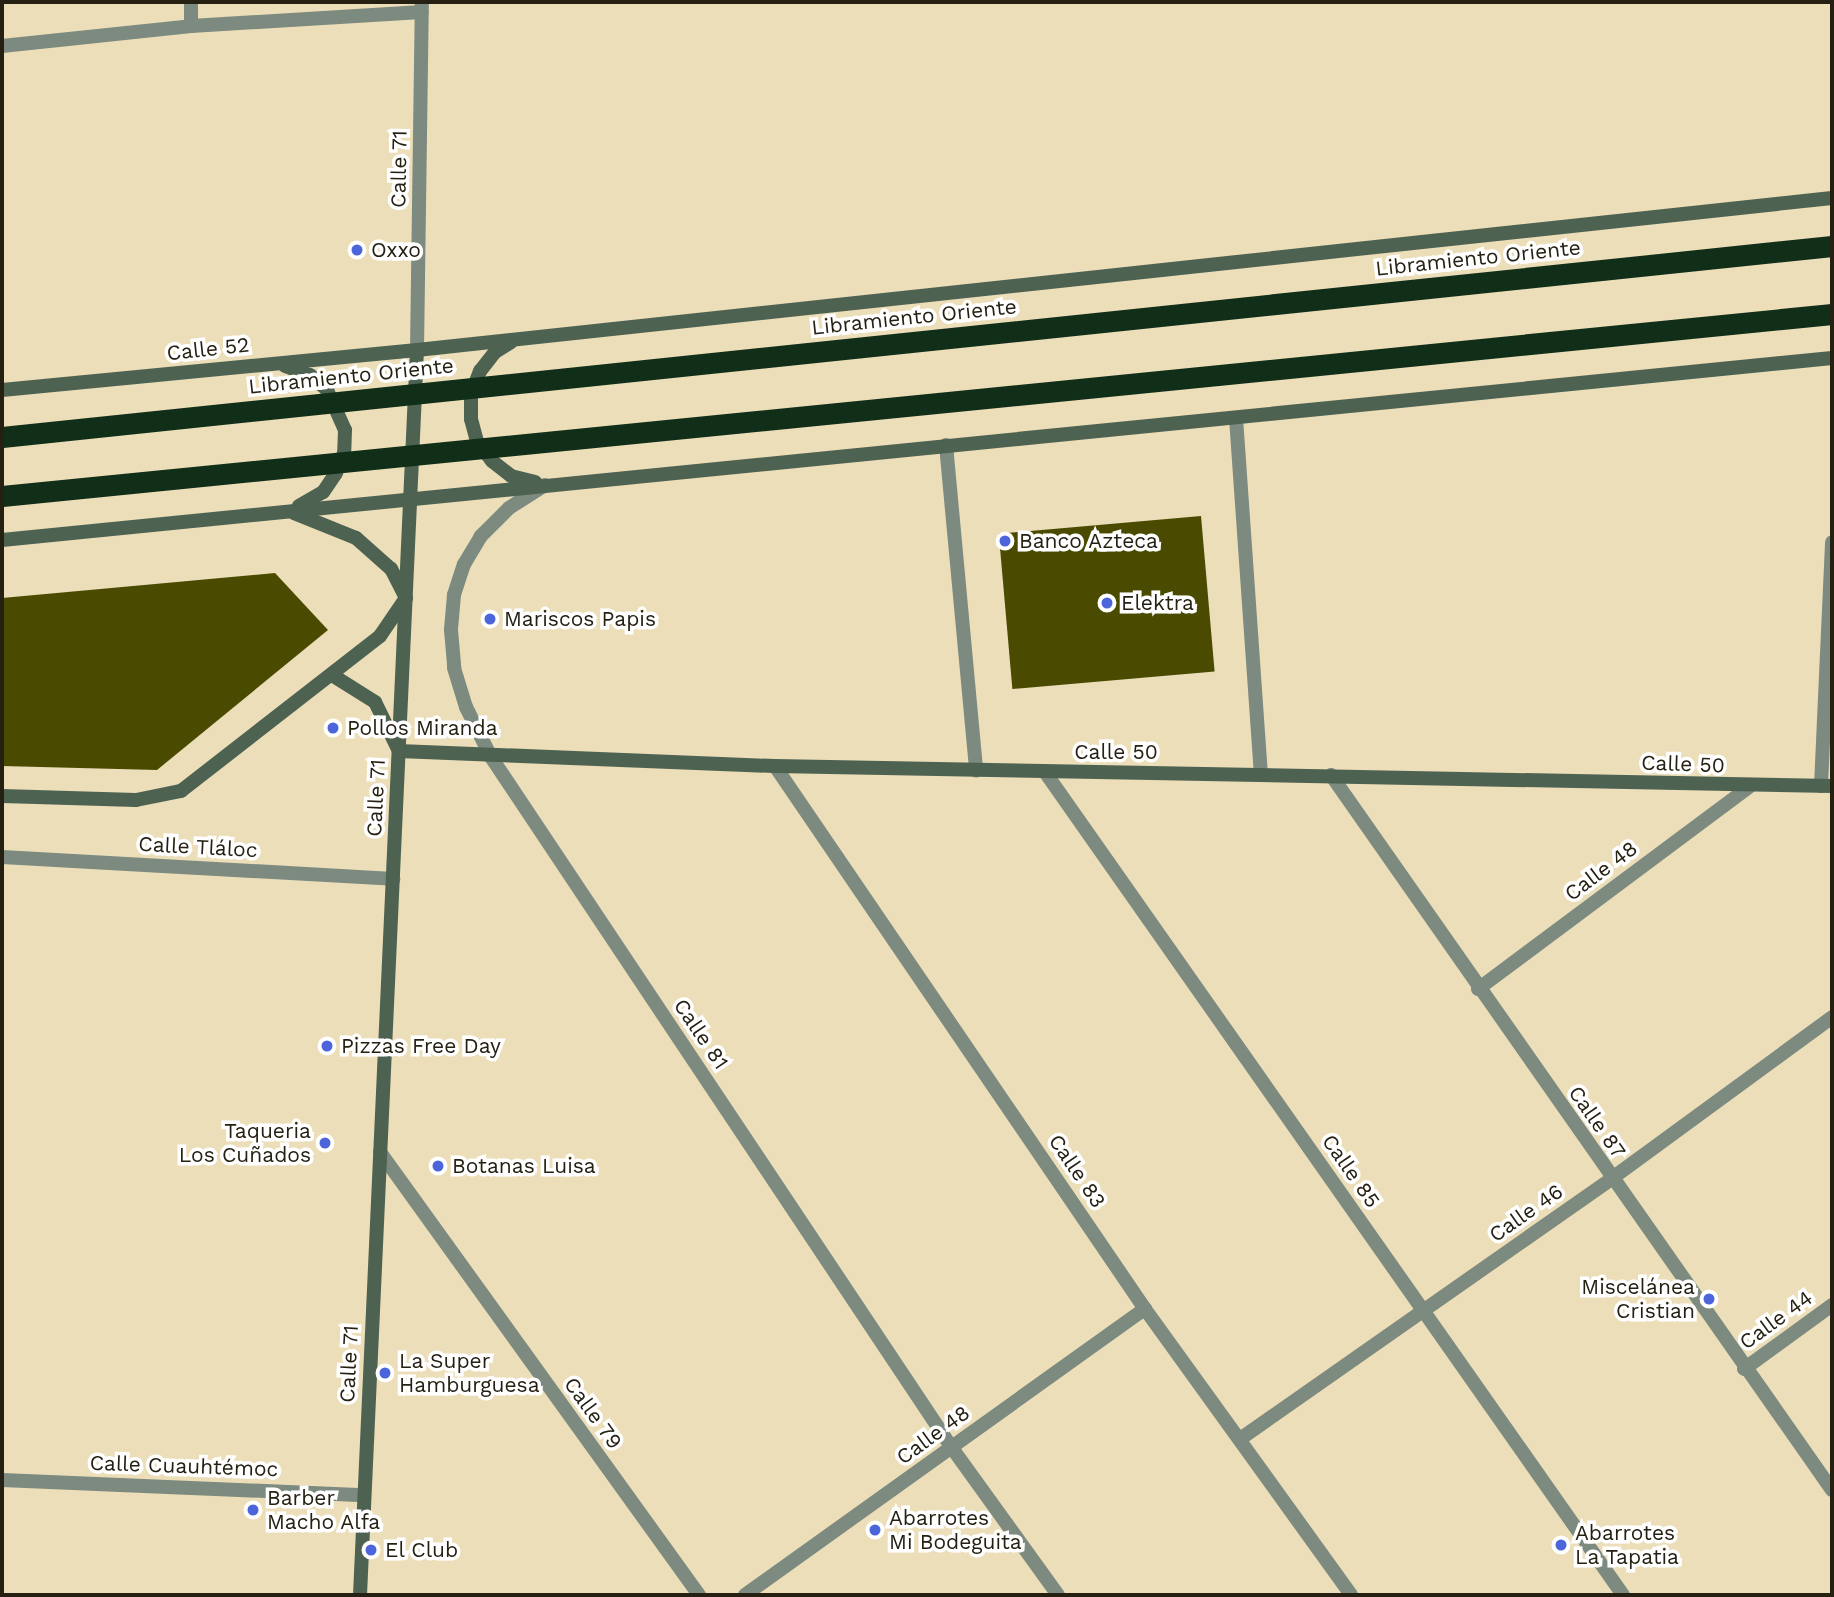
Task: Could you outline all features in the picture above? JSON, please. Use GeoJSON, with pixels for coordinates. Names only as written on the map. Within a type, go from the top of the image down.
{"type":"FeatureCollection","features":[{"type":"Feature","properties":{"kind":"highway","name":"Libramiento Oriente"},"geometry":{"type":"LineString","coordinates":[[2,437],[1832,246]]}},
{"type":"Feature","properties":{"kind":"highway"},"geometry":{"type":"LineString","coordinates":[[2,496],[1832,314]]}},
{"type":"Feature","properties":{"kind":"main road","name":"Libramiento Oriente"},"geometry":{"type":"LineString","coordinates":[[418,350],[1832,198]]}},
{"type":"Feature","properties":{"kind":"main road"},"geometry":{"type":"LineString","coordinates":[[522,338],[495,352],[480,371],[471,394],[471,419],[477,442],[492,461],[511,475],[545,485]]}},
{"type":"Feature","properties":{"kind":"main road","name":"Calle 52"},"geometry":{"type":"LineString","coordinates":[[2,390],[418,350]]}},
{"type":"Feature","properties":{"kind":"main road","name":"Calle 71"},"geometry":{"type":"LineString","coordinates":[[360,1595],[418,350]]}},
{"type":"Feature","properties":{"kind":"main road"},"geometry":{"type":"LineString","coordinates":[[2,540],[1832,358]]}},
{"type":"Feature","properties":{"kind":"main road"},"geometry":{"type":"LineString","coordinates":[[270,364],[310,375],[327,390],[345,430],[344,453],[336,474],[305,505],[285,510]]}},
{"type":"Feature","properties":{"kind":"main road"},"geometry":{"type":"LineString","coordinates":[[285,510],[356,538],[391,569],[406,598]]}},
{"type":"Feature","properties":{"kind":"main road","name":"Calle Tláloc"},"geometry":{"type":"LineString","coordinates":[[2,796],[160,799],[181,791],[380,636],[406,598]]}},
{"type":"Feature","properties":{"kind":"main road"},"geometry":{"type":"LineString","coordinates":[[332,675],[374,702],[399,751]]}},
{"type":"Feature","properties":{"kind":"main road","name":"Calle 50"},"geometry":{"type":"LineString","coordinates":[[399,751],[491,757],[976,771],[1331,775],[1749,787],[1827,786]]}},
{"type":"Feature","properties":{"kind":"street"},"geometry":{"type":"LineString","coordinates":[[191,2],[191,26]]}},
{"type":"Feature","properties":{"kind":"street"},"geometry":{"type":"LineString","coordinates":[[2,46],[191,26],[422,7]]}},
{"type":"Feature","properties":{"kind":"street","name":"Calle 71"},"geometry":{"type":"LineString","coordinates":[[418,350],[422,7]]}},
{"type":"Feature","properties":{"kind":"street"},"geometry":{"type":"LineString","coordinates":[[1236,418],[1261,774]]}},
{"type":"Feature","properties":{"kind":"street"},"geometry":{"type":"LineString","coordinates":[[946,445],[976,771]]}},
{"type":"Feature","properties":{"kind":"street","name":"Calle 81"},"geometry":{"type":"LineString","coordinates":[[545,485],[509,508],[481,536],[464,564],[454,595],[454,668],[466,707],[491,757],[953,1448],[1058,1595]]}},
{"type":"Feature","properties":{"kind":"street"},"geometry":{"type":"LineString","coordinates":[[1827,786],[1832,542]]}},
{"type":"Feature","properties":{"kind":"street","name":"Calle 83"},"geometry":{"type":"LineString","coordinates":[[775,766],[1145,1309],[1351,1595]]}},
{"type":"Feature","properties":{"kind":"street","name":"Calle 85"},"geometry":{"type":"LineString","coordinates":[[1045,772],[1623,1595]]}},
{"type":"Feature","properties":{"kind":"street","name":"Calle 87"},"geometry":{"type":"LineString","coordinates":[[1331,775],[1744,1369],[1832,1490]]}},
{"type":"Feature","properties":{"kind":"street","name":"Calle 48"},"geometry":{"type":"LineString","coordinates":[[1478,989],[1749,787]]}},
{"type":"Feature","properties":{"kind":"street","name":"Calle Tláloc"},"geometry":{"type":"LineString","coordinates":[[2,857],[393,879]]}},
{"type":"Feature","properties":{"kind":"street","name":"Calle 46"},"geometry":{"type":"LineString","coordinates":[[1240,1439],[1611,1179],[1832,1017]]}},
{"type":"Feature","properties":{"kind":"street","name":"Calle 79"},"geometry":{"type":"LineString","coordinates":[[380,1152],[699,1595]]}},
{"type":"Feature","properties":{"kind":"street","name":"Calle 44"},"geometry":{"type":"LineString","coordinates":[[1744,1369],[1832,1305]]}},
{"type":"Feature","properties":{"kind":"street","name":"Calle 48"},"geometry":{"type":"LineString","coordinates":[[745,1595],[1145,1309]]}},
{"type":"Feature","properties":{"kind":"street","name":"Calle Cuauhtémoc"},"geometry":{"type":"LineString","coordinates":[[2,1480],[365,1494]]}},
{"type":"Feature","properties":{"kind":"building","name":"Elektra"},"geometry":{"type":"Polygon","coordinates":[[[1201,516],[1215,671],[1012,689],[999,534],[1201,516]]]}},
{"type":"Feature","properties":{"kind":"building"},"geometry":{"type":"Polygon","coordinates":[[[275,573],[328,630],[157,770],[2,766],[2,598],[275,573]]]}},
{"type":"Feature","properties":{"kind":"place","name":"Oxxo"},"geometry":{"type":"Point","coordinates":[357,250]}},
{"type":"Feature","properties":{"kind":"place","name":"Banco Azteca"},"geometry":{"type":"Point","coordinates":[1005,541]}},
{"type":"Feature","properties":{"kind":"place","name":"Elektra"},"geometry":{"type":"Point","coordinates":[1107,603]}},
{"type":"Feature","properties":{"kind":"place","name":"Mariscos Papis"},"geometry":{"type":"Point","coordinates":[490,619]}},
{"type":"Feature","properties":{"kind":"place","name":"Pollos Miranda"},"geometry":{"type":"Point","coordinates":[333,728]}},
{"type":"Feature","properties":{"kind":"place","name":"Pizzas Free Day"},"geometry":{"type":"Point","coordinates":[327,1046]}},
{"type":"Feature","properties":{"kind":"place","name":"Taqueria Los Cuñados"},"geometry":{"type":"Point","coordinates":[325,1143]}},
{"type":"Feature","properties":{"kind":"place","name":"Botanas Luisa"},"geometry":{"type":"Point","coordinates":[438,1166]}},
{"type":"Feature","properties":{"kind":"place","name":"Miscelánea Cristian"},"geometry":{"type":"Point","coordinates":[1709,1299]}},
{"type":"Feature","properties":{"kind":"place","name":"La Super Hamburguesa"},"geometry":{"type":"Point","coordinates":[385,1373]}},
{"type":"Feature","properties":{"kind":"place","name":"Barber Macho Alfa"},"geometry":{"type":"Point","coordinates":[253,1510]}},
{"type":"Feature","properties":{"kind":"place","name":"Abarrotes Mi Bodeguita"},"geometry":{"type":"Point","coordinates":[875,1530]}},
{"type":"Feature","properties":{"kind":"place","name":"Abarrotes La Tapatia"},"geometry":{"type":"Point","coordinates":[1561,1545]}},
{"type":"Feature","properties":{"kind":"place","name":"El Club"},"geometry":{"type":"Point","coordinates":[371,1550]}}]}
